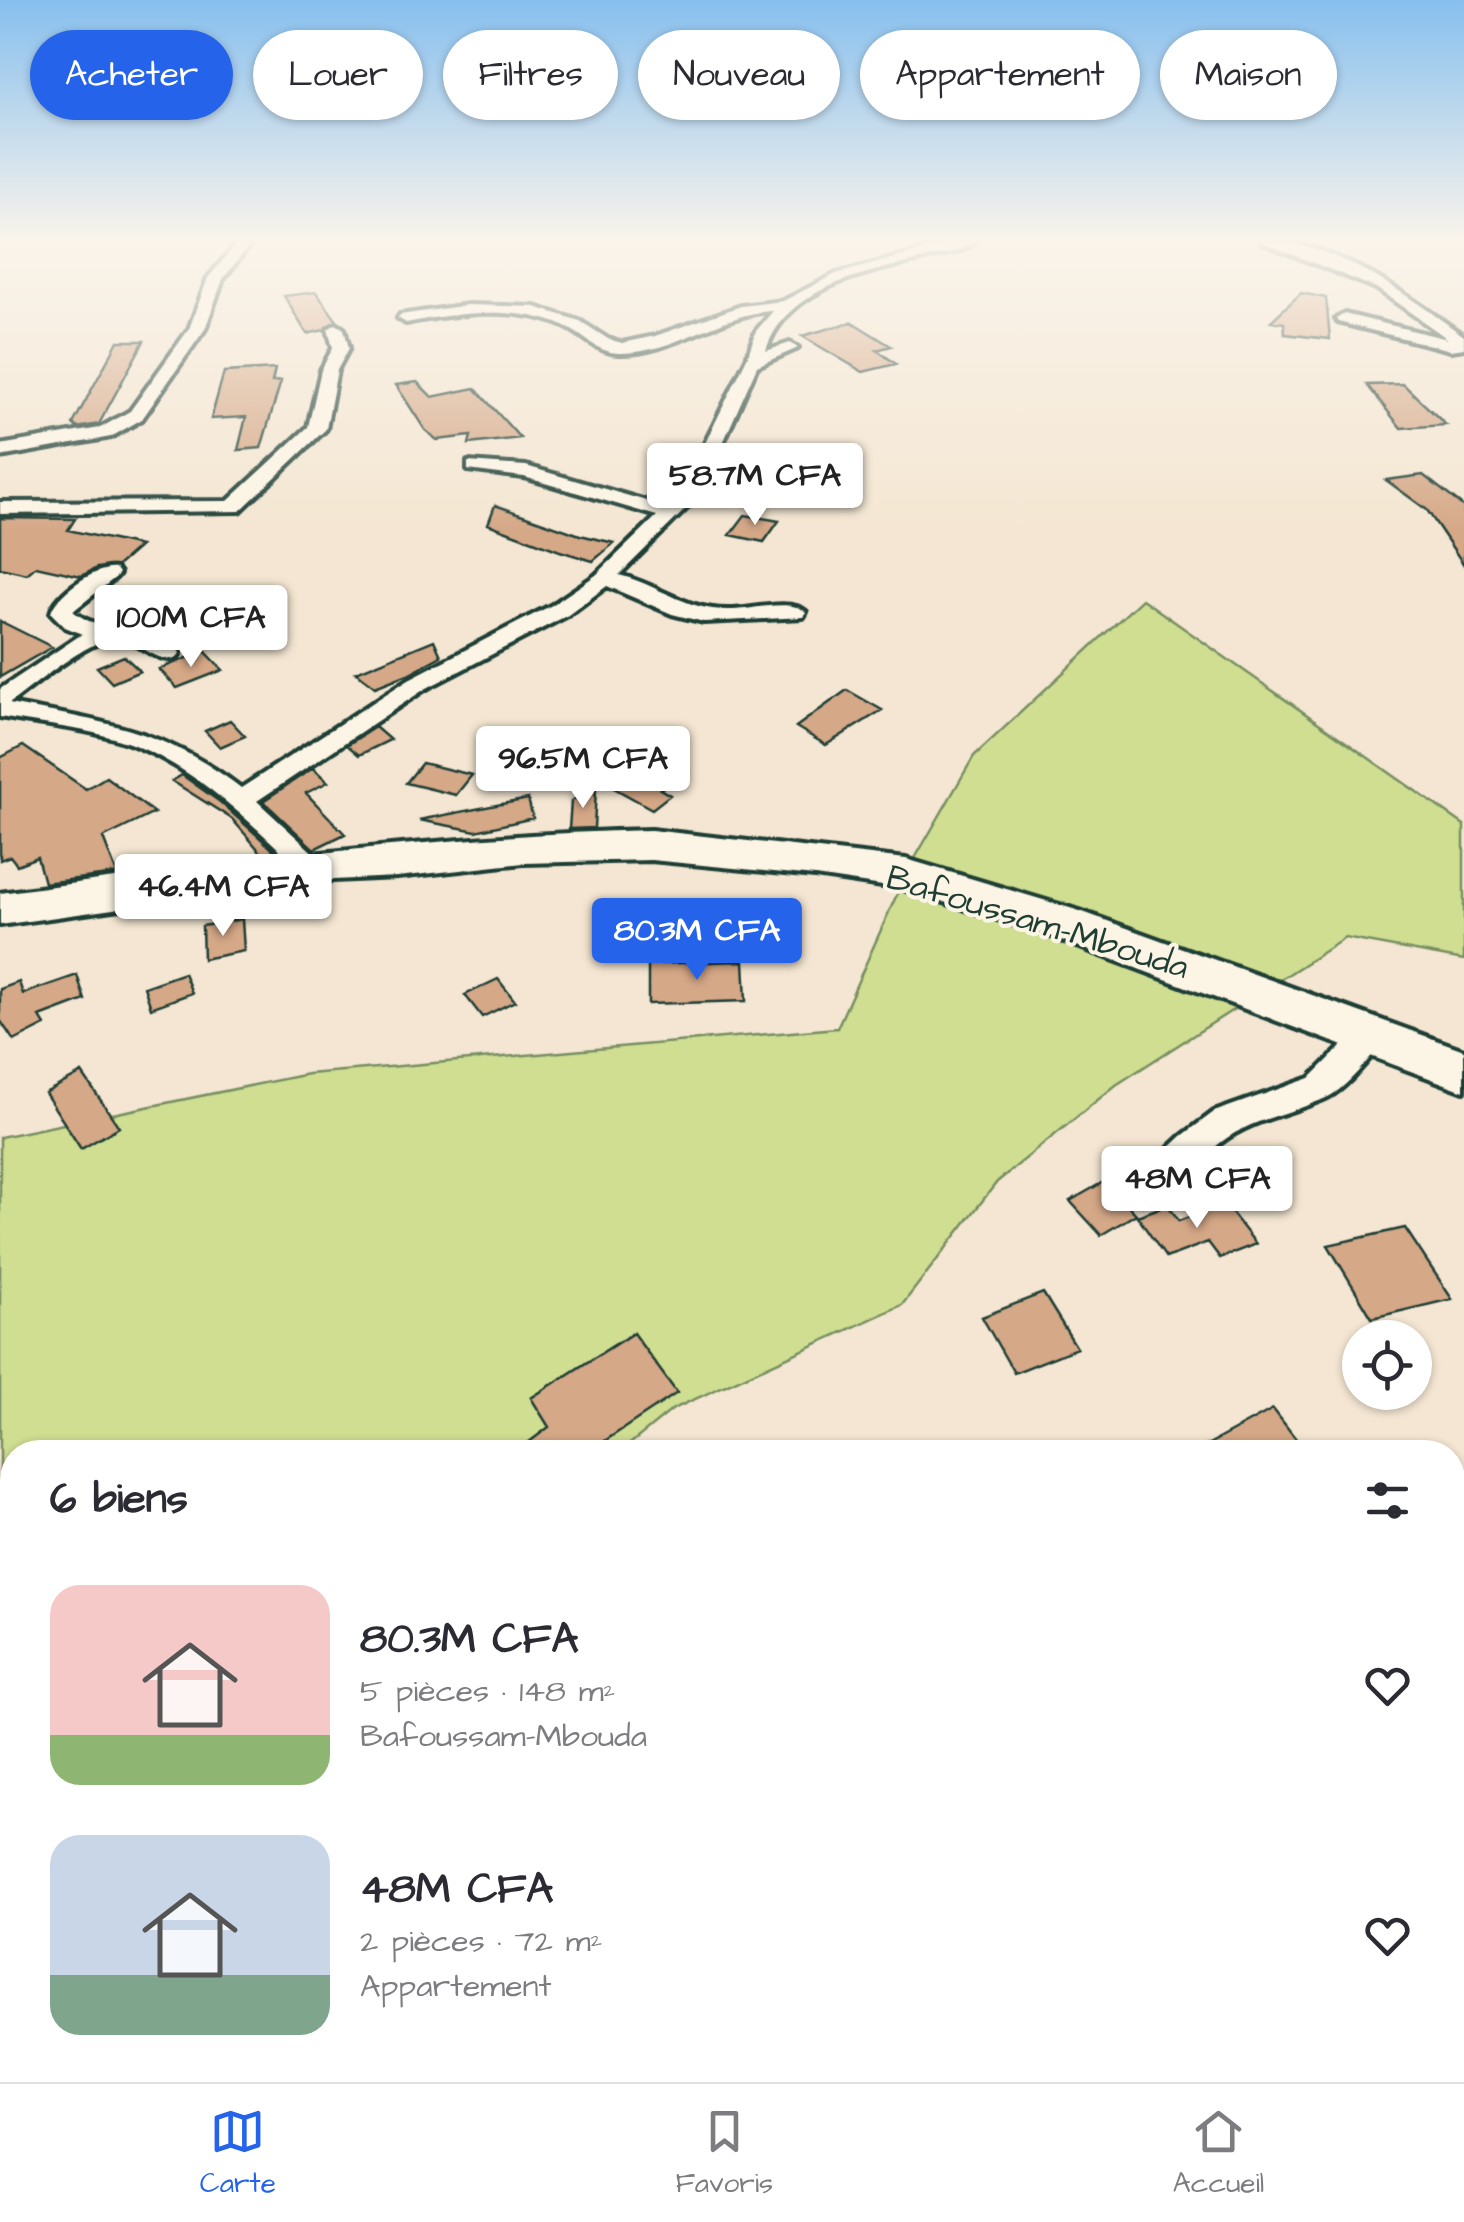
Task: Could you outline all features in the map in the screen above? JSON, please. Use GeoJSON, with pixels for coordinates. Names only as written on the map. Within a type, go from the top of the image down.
{"type":"FeatureCollection","features":[{"type":"Feature","properties":{"kind":"highway","name":"Bafoussam-Mbouda"},"geometry":{"type":"LineString","coordinates":[[0,908],[312,866],[397,862],[523,848],[651,846],[906,874],[1064,924],[1373,1034],[1464,1071]]}},
{"type":"Feature","properties":{"kind":"street"},"geometry":{"type":"LineString","coordinates":[[0,452],[105,433],[136,415],[189,339]]}},
{"type":"Feature","properties":{"kind":"street"},"geometry":{"type":"LineString","coordinates":[[0,508],[233,507],[317,429],[329,370],[341,348],[339,339]]}},
{"type":"Feature","properties":{"kind":"street"},"geometry":{"type":"LineString","coordinates":[[595,339],[617,349],[653,339]]}},
{"type":"Feature","properties":{"kind":"street"},"geometry":{"type":"LineString","coordinates":[[241,800],[418,684],[560,610],[604,580],[690,494],[763,339]]}},
{"type":"Feature","properties":{"kind":"street"},"geometry":{"type":"LineString","coordinates":[[1435,339],[1464,346]]}},
{"type":"Feature","properties":{"kind":"street"},"geometry":{"type":"LineString","coordinates":[[755,360],[790,348]]}},
{"type":"Feature","properties":{"kind":"street"},"geometry":{"type":"LineString","coordinates":[[475,466],[526,472],[671,514]]}},
{"type":"Feature","properties":{"kind":"street"},"geometry":{"type":"LineString","coordinates":[[100,634],[72,622],[62,613],[63,606],[109,572]]}},
{"type":"Feature","properties":{"kind":"street"},"geometry":{"type":"LineString","coordinates":[[604,580],[619,578],[664,605],[694,614],[794,612]]}},
{"type":"Feature","properties":{"kind":"street"},"geometry":{"type":"LineString","coordinates":[[0,700],[100,634],[124,630],[169,653]]}},
{"type":"Feature","properties":{"kind":"street"},"geometry":{"type":"LineString","coordinates":[[0,710],[138,738],[192,765],[241,800],[312,866]]}},
{"type":"Feature","properties":{"kind":"street"},"geometry":{"type":"LineString","coordinates":[[1146,1191],[1192,1145],[1224,1121],[1321,1087],[1373,1034]]}},
{"type":"Feature","properties":{"kind":"green space"},"geometry":{"type":"Polygon","coordinates":[[[1142,599],[1464,825],[1464,960],[1345,938],[1116,1085],[997,1182],[902,1305],[673,1409],[635,1440],[0,1440],[0,1137],[308,1074],[837,1028],[906,874],[974,756],[1142,599]]]}},
{"type":"Feature","properties":{"kind":"building"},"geometry":{"type":"Polygon","coordinates":[[[807,339],[880,339],[891,346],[877,350],[896,364],[863,372],[807,339]]]}},
{"type":"Feature","properties":{"kind":"building"},"geometry":{"type":"Polygon","coordinates":[[[118,341],[144,341],[99,424],[77,428],[73,424],[118,341]]]}},
{"type":"Feature","properties":{"kind":"building"},"geometry":{"type":"Polygon","coordinates":[[[275,369],[272,382],[281,381],[261,448],[238,450],[246,417],[211,419],[224,372],[275,369]]]}},
{"type":"Feature","properties":{"kind":"building"},"geometry":{"type":"Polygon","coordinates":[[[417,382],[432,397],[475,388],[520,438],[469,444],[471,436],[437,440],[425,430],[396,385],[417,382]]]}},
{"type":"Feature","properties":{"kind":"building"},"geometry":{"type":"Polygon","coordinates":[[[1403,384],[1446,425],[1401,428],[1367,385],[1403,384]]]}},
{"type":"Feature","properties":{"kind":"building"},"geometry":{"type":"Polygon","coordinates":[[[1423,475],[1464,507],[1464,565],[1427,510],[1386,480],[1423,475]]]}},
{"type":"Feature","properties":{"kind":"building"},"geometry":{"type":"Polygon","coordinates":[[[495,505],[614,543],[593,561],[560,551],[488,524],[495,505]]]}},
{"type":"Feature","properties":{"kind":"building"},"geometry":{"type":"Polygon","coordinates":[[[745,515],[779,521],[764,542],[730,535],[745,515]]]}},
{"type":"Feature","properties":{"kind":"building"},"geometry":{"type":"Polygon","coordinates":[[[0,518],[75,519],[68,530],[140,546],[117,566],[97,568],[81,576],[36,566],[27,574],[0,568],[0,518]]]}},
{"type":"Feature","properties":{"kind":"building"},"geometry":{"type":"Polygon","coordinates":[[[0,621],[52,647],[0,677],[0,621]]]}},
{"type":"Feature","properties":{"kind":"building"},"geometry":{"type":"Polygon","coordinates":[[[434,640],[441,656],[408,674],[375,687],[356,672],[434,640]]]}},
{"type":"Feature","properties":{"kind":"building"},"geometry":{"type":"Polygon","coordinates":[[[205,651],[223,670],[177,688],[159,669],[205,651]]]}},
{"type":"Feature","properties":{"kind":"building"},"geometry":{"type":"Polygon","coordinates":[[[124,656],[140,671],[112,683],[97,667],[124,656]]]}},
{"type":"Feature","properties":{"kind":"building"},"geometry":{"type":"Polygon","coordinates":[[[847,690],[882,710],[826,745],[796,727],[847,690]]]}},
{"type":"Feature","properties":{"kind":"building"},"geometry":{"type":"Polygon","coordinates":[[[230,720],[245,736],[220,747],[205,731],[230,720]]]}},
{"type":"Feature","properties":{"kind":"building"},"geometry":{"type":"Polygon","coordinates":[[[375,727],[390,740],[359,755],[347,745],[375,727]]]}},
{"type":"Feature","properties":{"kind":"building"},"geometry":{"type":"Polygon","coordinates":[[[650,743],[689,771],[660,789],[670,795],[652,809],[605,783],[608,782],[597,773],[650,743]]]}},
{"type":"Feature","properties":{"kind":"building"},"geometry":{"type":"Polygon","coordinates":[[[23,746],[86,789],[106,777],[154,813],[103,838],[117,874],[44,883],[37,857],[17,865],[10,856],[0,860],[0,758],[23,746]]]}},
{"type":"Feature","properties":{"kind":"building"},"geometry":{"type":"Polygon","coordinates":[[[422,763],[472,775],[456,795],[406,783],[422,763]]]}},
{"type":"Feature","properties":{"kind":"building"},"geometry":{"type":"Polygon","coordinates":[[[313,768],[328,782],[306,793],[345,834],[314,849],[263,801],[313,768]]]}},
{"type":"Feature","properties":{"kind":"building"},"geometry":{"type":"Polygon","coordinates":[[[182,775],[220,802],[278,854],[264,856],[232,819],[172,781],[182,775]]]}},
{"type":"Feature","properties":{"kind":"building"},"geometry":{"type":"Polygon","coordinates":[[[596,788],[594,828],[569,829],[571,801],[596,788]]]}},
{"type":"Feature","properties":{"kind":"building"},"geometry":{"type":"Polygon","coordinates":[[[528,799],[533,818],[476,831],[419,820],[528,799]]]}},
{"type":"Feature","properties":{"kind":"building"},"geometry":{"type":"Polygon","coordinates":[[[242,919],[244,951],[203,959],[202,926],[242,919]]]}},
{"type":"Feature","properties":{"kind":"building"},"geometry":{"type":"Polygon","coordinates":[[[744,961],[746,1001],[648,1004],[648,964],[744,961]]]}},
{"type":"Feature","properties":{"kind":"building"},"geometry":{"type":"Polygon","coordinates":[[[184,973],[192,993],[151,1008],[144,987],[184,973]]]}},
{"type":"Feature","properties":{"kind":"building"},"geometry":{"type":"Polygon","coordinates":[[[77,975],[85,1000],[40,1017],[45,1025],[14,1041],[0,1020],[0,989],[19,982],[23,994],[77,975]]]}},
{"type":"Feature","properties":{"kind":"building"},"geometry":{"type":"Polygon","coordinates":[[[498,979],[515,1001],[482,1017],[465,995],[498,979]]]}},
{"type":"Feature","properties":{"kind":"building"},"geometry":{"type":"Polygon","coordinates":[[[82,1073],[119,1127],[81,1149],[45,1093],[82,1073]]]}},
{"type":"Feature","properties":{"kind":"building"},"geometry":{"type":"Polygon","coordinates":[[[1105,1181],[1136,1214],[1101,1235],[1070,1201],[1105,1181]]]}},
{"type":"Feature","properties":{"kind":"building"},"geometry":{"type":"Polygon","coordinates":[[[1224,1203],[1256,1244],[1220,1258],[1208,1242],[1166,1258],[1137,1216],[1168,1205],[1179,1221],[1224,1203]]]}},
{"type":"Feature","properties":{"kind":"building"},"geometry":{"type":"Polygon","coordinates":[[[1405,1228],[1452,1299],[1372,1318],[1328,1245],[1405,1228]]]}},
{"type":"Feature","properties":{"kind":"building"},"geometry":{"type":"Polygon","coordinates":[[[1043,1293],[1077,1348],[1014,1373],[982,1317],[1043,1293]]]}},
{"type":"Feature","properties":{"kind":"building"},"geometry":{"type":"Polygon","coordinates":[[[633,1333],[677,1393],[606,1440],[532,1440],[549,1427],[531,1398],[633,1333]]]}},
{"type":"Feature","properties":{"kind":"building"},"geometry":{"type":"Polygon","coordinates":[[[1273,1409],[1297,1440],[1216,1440],[1273,1409]]]}}]}
